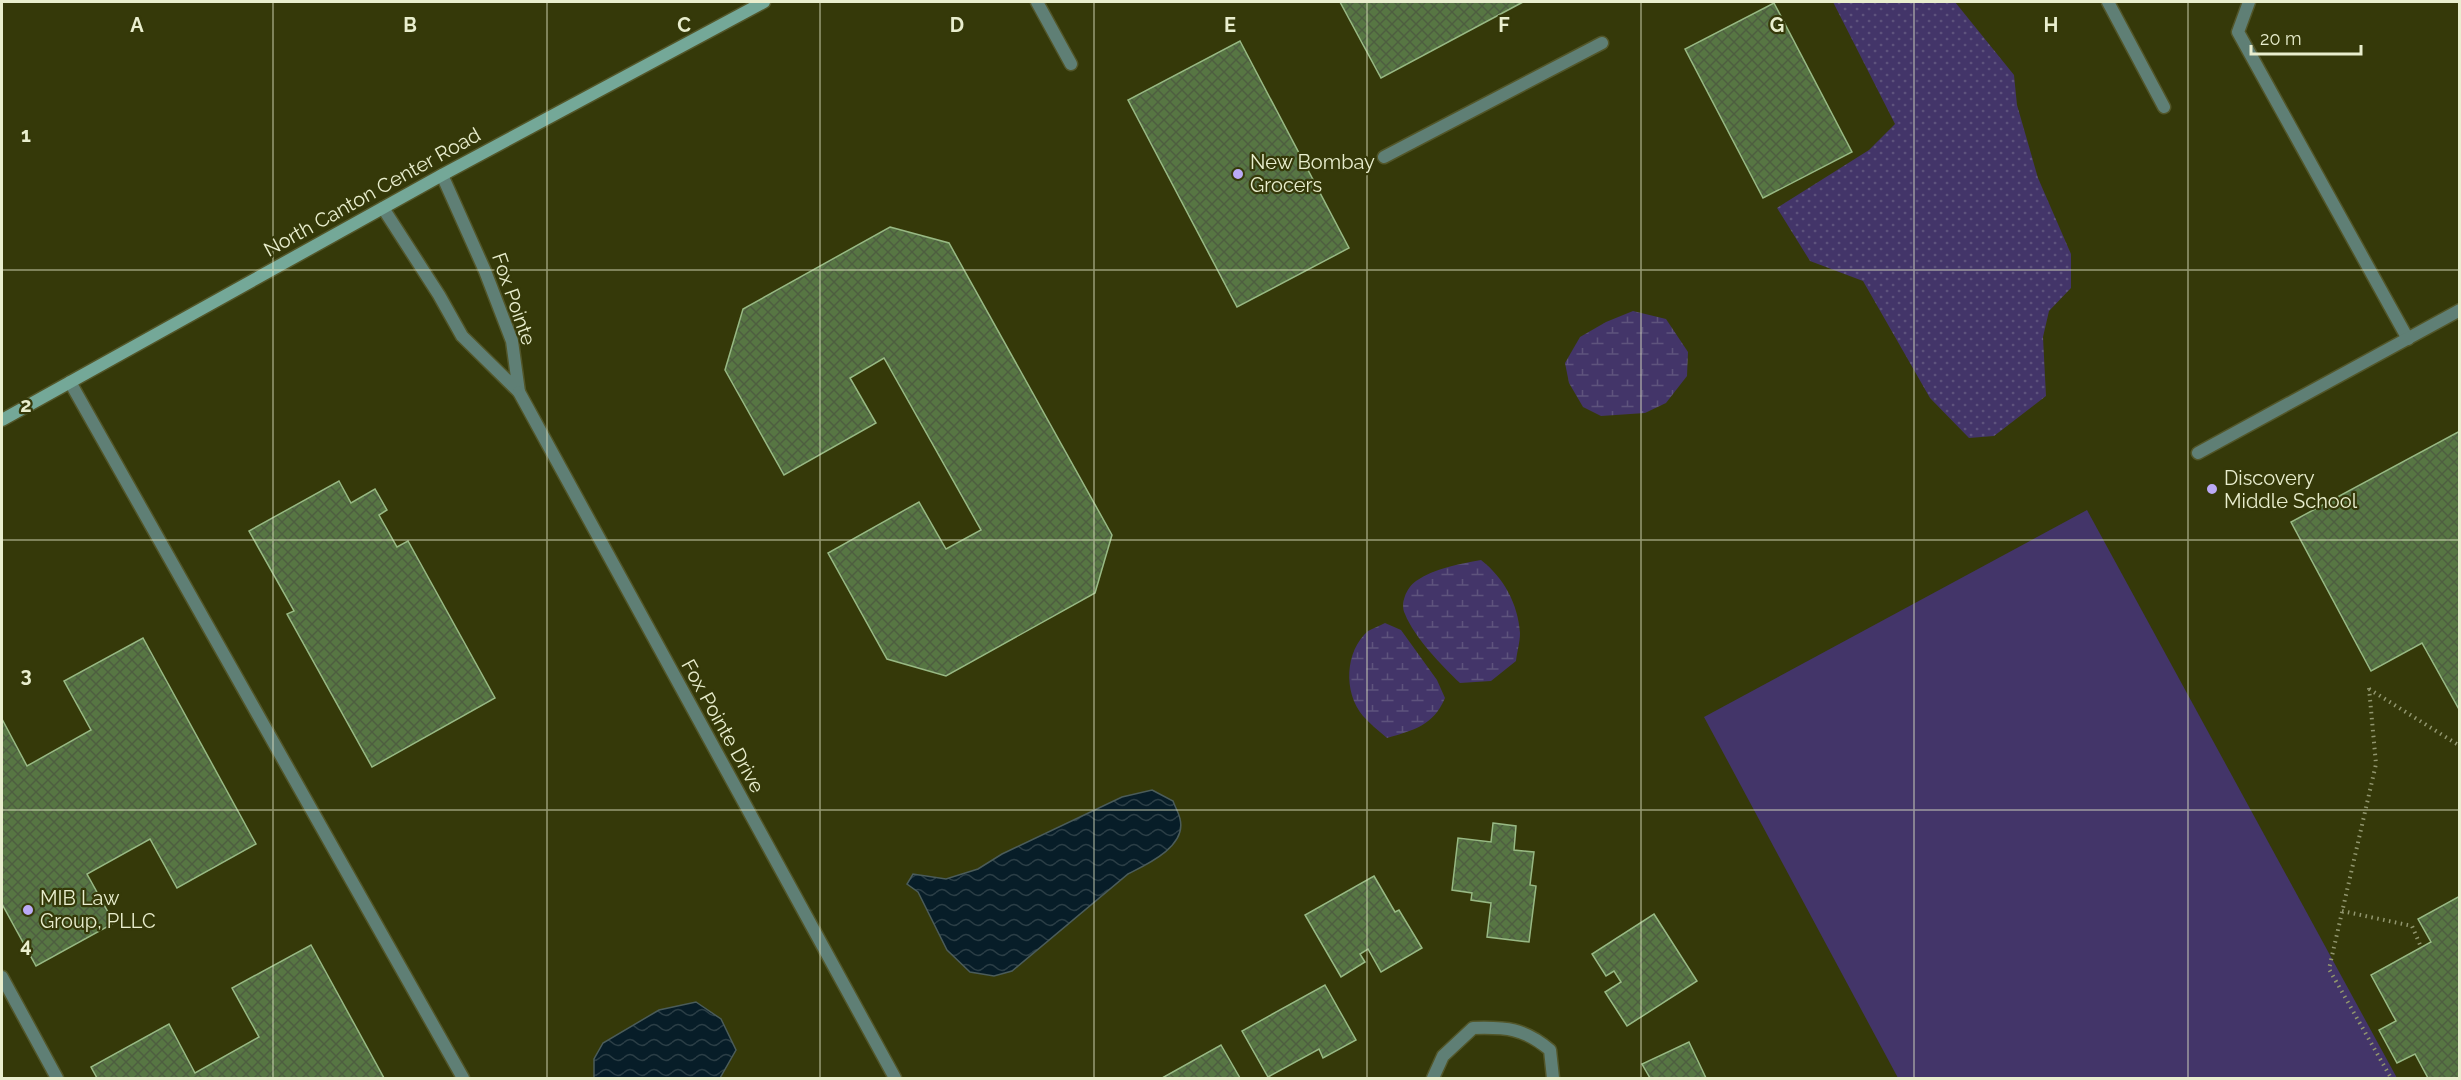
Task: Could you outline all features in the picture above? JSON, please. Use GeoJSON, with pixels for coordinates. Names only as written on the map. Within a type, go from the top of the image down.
{"type":"FeatureCollection","features":[{"type":"Feature","properties":{"kind":"main road","name":"North Canton Center Road"},"geometry":{"type":"LineString","coordinates":[[2,420],[442,175],[764,2]]}},
{"type":"Feature","properties":{"kind":"street"},"geometry":{"type":"LineString","coordinates":[[1037,2],[1071,64]]}},
{"type":"Feature","properties":{"kind":"street"},"geometry":{"type":"LineString","coordinates":[[2108,2],[2163,107]]}},
{"type":"Feature","properties":{"kind":"street"},"geometry":{"type":"LineString","coordinates":[[2249,2],[2238,32],[2408,339]]}},
{"type":"Feature","properties":{"kind":"street"},"geometry":{"type":"LineString","coordinates":[[1384,157],[1602,43]]}},
{"type":"Feature","properties":{"kind":"street","name":"Fox Pointe"},"geometry":{"type":"LineString","coordinates":[[442,175],[485,271],[512,341],[519,392]]}},
{"type":"Feature","properties":{"kind":"street"},"geometry":{"type":"LineString","coordinates":[[382,208],[439,295],[462,336],[519,392]]}},
{"type":"Feature","properties":{"kind":"street"},"geometry":{"type":"LineString","coordinates":[[2198,453],[2460,310]]}},
{"type":"Feature","properties":{"kind":"street"},"geometry":{"type":"LineString","coordinates":[[70,382],[463,1078]]}},
{"type":"Feature","properties":{"kind":"street","name":"Fox Pointe Drive"},"geometry":{"type":"LineString","coordinates":[[519,392],[895,1078]]}},
{"type":"Feature","properties":{"kind":"street"},"geometry":{"type":"LineString","coordinates":[[2,977],[57,1078]]}},
{"type":"Feature","properties":{"kind":"street"},"geometry":{"type":"LineString","coordinates":[[1433,1078],[1443,1056],[1473,1028],[1503,1027],[1533,1036],[1550,1050],[1552,1078]]}},
{"type":"Feature","properties":{"kind":"path"},"geometry":{"type":"LineString","coordinates":[[2391,1078],[2329,969],[2376,764],[2369,688],[2460,746]]}},
{"type":"Feature","properties":{"kind":"path"},"geometry":{"type":"LineString","coordinates":[[2342,911],[2412,926],[2421,947]]}},
{"type":"Feature","properties":{"kind":"green space"},"geometry":{"type":"Polygon","coordinates":[[[1833,2],[1955,2],[2014,75],[2017,105],[2038,178],[2071,254],[2071,288],[2049,311],[2043,337],[2046,396],[1994,436],[1969,438],[1930,398],[1863,281],[1810,261],[1777,208],[1869,150],[1895,124],[1833,2]]]}},
{"type":"Feature","properties":{"kind":"green space"},"geometry":{"type":"Polygon","coordinates":[[[1633,311],[1666,319],[1688,352],[1687,376],[1666,403],[1645,413],[1601,416],[1583,407],[1569,383],[1565,363],[1580,337],[1606,322],[1633,311]]]}},
{"type":"Feature","properties":{"kind":"green space"},"geometry":{"type":"Polygon","coordinates":[[[2087,510],[2397,1078],[1898,1078],[1704,717],[2087,510]]]}},
{"type":"Feature","properties":{"kind":"green space"},"geometry":{"type":"Polygon","coordinates":[[[1481,560],[1497,575],[1513,602],[1520,633],[1516,661],[1491,681],[1460,683],[1437,660],[1415,632],[1405,614],[1404,601],[1409,588],[1423,577],[1447,567],[1481,560]]]}},
{"type":"Feature","properties":{"kind":"green space"},"geometry":{"type":"Polygon","coordinates":[[[1385,623],[1401,630],[1437,680],[1445,698],[1435,715],[1422,726],[1387,738],[1363,716],[1357,706],[1352,695],[1349,672],[1351,660],[1360,639],[1368,631],[1385,623]]]}},
{"type":"Feature","properties":{"kind":"water"},"geometry":{"type":"Polygon","coordinates":[[[1152,790],[1173,801],[1179,814],[1181,829],[1172,846],[1155,859],[1128,874],[1012,971],[994,976],[970,972],[947,950],[918,892],[907,884],[913,874],[946,879],[978,869],[1002,854],[1122,797],[1152,790]]]}},
{"type":"Feature","properties":{"kind":"water"},"geometry":{"type":"Polygon","coordinates":[[[696,1002],[721,1019],[736,1050],[720,1078],[594,1078],[594,1059],[603,1043],[659,1010],[696,1002]]]}},
{"type":"Feature","properties":{"kind":"building"},"geometry":{"type":"Polygon","coordinates":[[[1340,2],[1523,2],[1381,78],[1340,2]]]}},
{"type":"Feature","properties":{"kind":"building"},"geometry":{"type":"Polygon","coordinates":[[[1774,3],[1852,152],[1763,198],[1685,49],[1774,3]]]}},
{"type":"Feature","properties":{"kind":"building"},"geometry":{"type":"Polygon","coordinates":[[[1240,41],[1349,248],[1237,307],[1128,100],[1240,41]]]}},
{"type":"Feature","properties":{"kind":"building"},"geometry":{"type":"Polygon","coordinates":[[[890,227],[949,243],[1112,535],[1095,593],[946,676],[887,659],[828,553],[919,502],[946,549],[981,530],[884,358],[850,378],[876,423],[784,475],[725,370],[743,309],[890,227]]]}},
{"type":"Feature","properties":{"kind":"building"},"geometry":{"type":"Polygon","coordinates":[[[2460,431],[2460,711],[2422,643],[2371,671],[2291,522],[2460,431]]]}},
{"type":"Feature","properties":{"kind":"building"},"geometry":{"type":"Polygon","coordinates":[[[339,481],[351,503],[375,489],[387,510],[379,515],[397,547],[408,541],[495,698],[372,767],[287,614],[294,611],[249,531],[339,481]]]}},
{"type":"Feature","properties":{"kind":"building"},"geometry":{"type":"Polygon","coordinates":[[[143,638],[256,844],[177,888],[150,839],[87,874],[114,923],[36,966],[2,904],[2,719],[27,766],[91,730],[64,681],[143,638]]]}},
{"type":"Feature","properties":{"kind":"building"},"geometry":{"type":"Polygon","coordinates":[[[1493,823],[1516,826],[1514,850],[1534,852],[1530,885],[1536,886],[1529,942],[1487,937],[1491,903],[1471,900],[1472,893],[1452,890],[1458,838],[1491,842],[1493,823]]]}},
{"type":"Feature","properties":{"kind":"building"},"geometry":{"type":"Polygon","coordinates":[[[1374,876],[1395,912],[1399,910],[1422,948],[1381,972],[1368,949],[1360,954],[1365,962],[1341,977],[1305,915],[1374,876]]]}},
{"type":"Feature","properties":{"kind":"building"},"geometry":{"type":"Polygon","coordinates":[[[2460,896],[2460,1078],[2428,1078],[2415,1054],[2397,1063],[2379,1030],[2396,1021],[2371,975],[2431,942],[2418,919],[2460,896]]]}},
{"type":"Feature","properties":{"kind":"building"},"geometry":{"type":"Polygon","coordinates":[[[1654,914],[1697,981],[1627,1026],[1605,992],[1621,982],[1614,971],[1606,976],[1592,954],[1654,914]]]}},
{"type":"Feature","properties":{"kind":"building"},"geometry":{"type":"Polygon","coordinates":[[[311,945],[384,1078],[97,1078],[91,1067],[169,1024],[195,1073],[259,1037],[232,988],[311,945]]]}},
{"type":"Feature","properties":{"kind":"building"},"geometry":{"type":"Polygon","coordinates":[[[1325,985],[1356,1040],[1323,1058],[1319,1049],[1268,1077],[1242,1031],[1325,985]]]}},
{"type":"Feature","properties":{"kind":"building"},"geometry":{"type":"Polygon","coordinates":[[[1689,1042],[1706,1078],[1650,1078],[1642,1064],[1689,1042]]]}},
{"type":"Feature","properties":{"kind":"building"},"geometry":{"type":"Polygon","coordinates":[[[1221,1045],[1240,1078],[1162,1078],[1221,1045]]]}},
{"type":"Feature","properties":{"kind":"place","name":"New Bombay Grocers"},"geometry":{"type":"Point","coordinates":[1238,174]}},
{"type":"Feature","properties":{"kind":"place","name":"Discovery Middle School"},"geometry":{"type":"Point","coordinates":[2212,489]}},
{"type":"Feature","properties":{"kind":"place","name":"MIB Law Group, PLLC"},"geometry":{"type":"Point","coordinates":[28,910]}}]}
